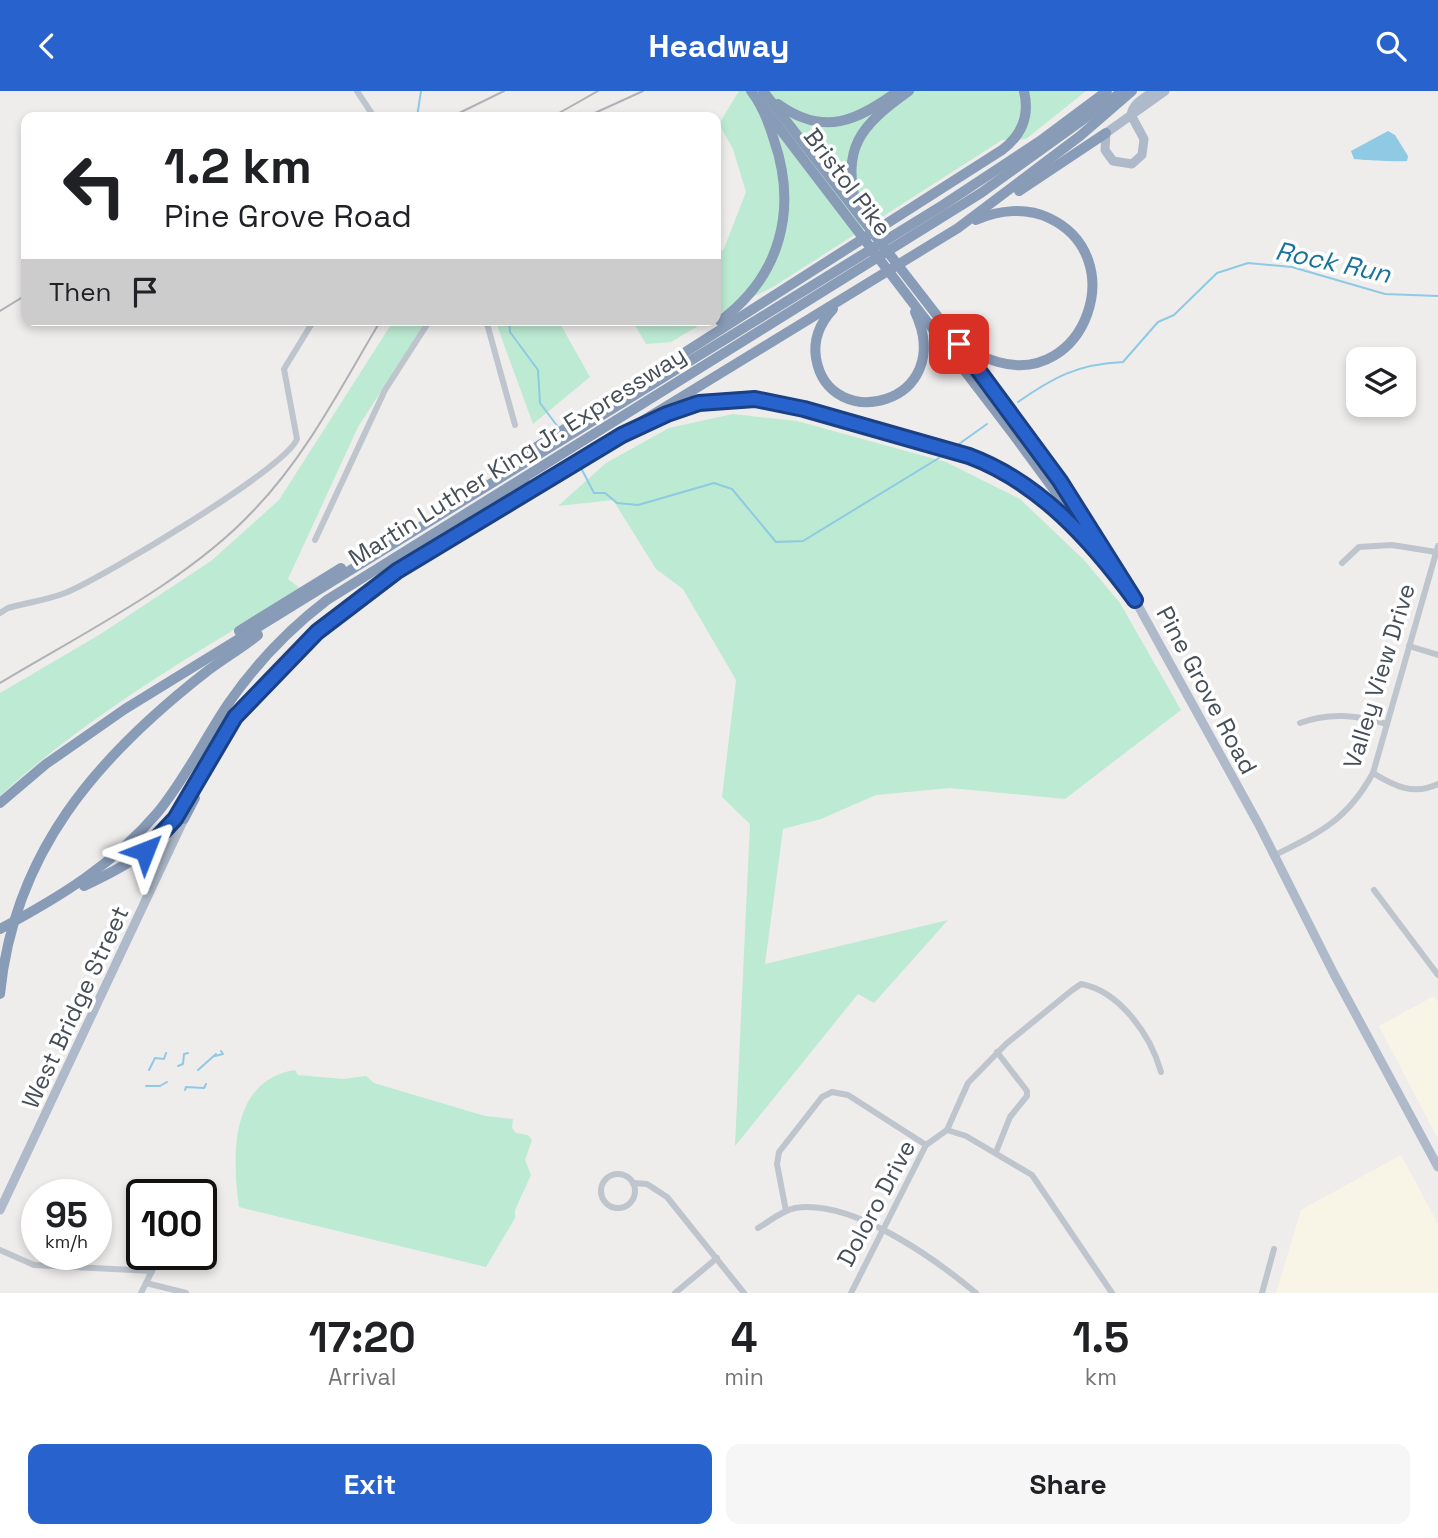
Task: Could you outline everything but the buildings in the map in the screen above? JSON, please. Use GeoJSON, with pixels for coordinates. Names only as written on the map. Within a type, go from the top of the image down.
{"type":"FeatureCollection","features":[{"type":"Feature","properties":{"kind":"highway"},"geometry":{"type":"LineString","coordinates":[[759,94],[794,115],[827,123],[859,117],[898,91]]}},
{"type":"Feature","properties":{"kind":"highway"},"geometry":{"type":"LineString","coordinates":[[864,229],[850,170],[856,144],[877,115],[909,91]]}},
{"type":"Feature","properties":{"kind":"highway"},"geometry":{"type":"LineString","coordinates":[[664,363],[1002,150],[1024,124],[1027,111],[1024,91]]}},
{"type":"Feature","properties":{"kind":"highway","name":"Martin Luther King Jr. Expressway"},"geometry":{"type":"LineString","coordinates":[[581,435],[976,184],[1107,91]]}},
{"type":"Feature","properties":{"kind":"highway","name":"Martin Luther King Jr. Expressway"},"geometry":{"type":"LineString","coordinates":[[581,435],[981,193],[1123,91]]}},
{"type":"Feature","properties":{"kind":"highway"},"geometry":{"type":"LineString","coordinates":[[35,911],[120,868],[159,839],[180,812],[229,726],[264,685],[317,632],[397,571],[564,462],[590,455],[958,228],[1080,136],[1132,91]]}},
{"type":"Feature","properties":{"kind":"highway"},"geometry":{"type":"LineString","coordinates":[[759,94],[858,212]]}},
{"type":"Feature","properties":{"kind":"highway"},"geometry":{"type":"LineString","coordinates":[[721,320],[744,302],[765,274],[780,241],[786,206],[783,172],[759,94]]}},
{"type":"Feature","properties":{"kind":"highway","name":"Bristol Pike"},"geometry":{"type":"LineString","coordinates":[[759,94],[899,275],[904,291]]}},
{"type":"Feature","properties":{"kind":"highway"},"geometry":{"type":"LineString","coordinates":[[986,208],[1006,199],[1106,133]]}},
{"type":"Feature","properties":{"kind":"highway"},"geometry":{"type":"LineString","coordinates":[[899,275],[949,331],[975,352],[991,360],[1008,364],[1033,362],[1056,354],[1075,337],[1089,314],[1093,295],[1090,269],[1081,246],[1069,232],[1047,217],[1010,211],[984,216],[958,228]]}},
{"type":"Feature","properties":{"kind":"highway"},"geometry":{"type":"LineString","coordinates":[[846,297],[826,317],[819,329],[816,342],[817,363],[826,381],[843,396],[863,403],[878,402],[907,388],[918,376],[923,363],[923,332],[904,291]]}},
{"type":"Feature","properties":{"kind":"highway","name":"Pine Grove Road"},"geometry":{"type":"LineString","coordinates":[[904,291],[1135,600]]}},
{"type":"Feature","properties":{"kind":"highway"},"geometry":{"type":"LineString","coordinates":[[564,462],[581,435],[664,363],[713,326]]}},
{"type":"Feature","properties":{"kind":"highway","name":"Pine Grove Road"},"geometry":{"type":"LineString","coordinates":[[949,331],[1063,485],[1135,600]]}},
{"type":"Feature","properties":{"kind":"highway"},"geometry":{"type":"LineString","coordinates":[[622,435],[667,414],[699,403],[755,399],[804,409],[969,456],[1006,473],[1044,499],[1122,582]]}},
{"type":"Feature","properties":{"kind":"highway"},"geometry":{"type":"LineString","coordinates":[[125,709],[233,635],[550,443],[581,435]]}},
{"type":"Feature","properties":{"kind":"highway","name":"Martin Luther King Jr. Expressway"},"geometry":{"type":"LineString","coordinates":[[0,803],[46,764],[125,709],[284,613],[550,443]]}},
{"type":"Feature","properties":{"kind":"highway","name":"Martin Luther King Jr. Expressway"},"geometry":{"type":"LineString","coordinates":[[0,929],[35,911],[94,873],[146,824],[180,782],[240,688],[274,647],[313,611],[356,580],[564,462]]}},
{"type":"Feature","properties":{"kind":"highway"},"geometry":{"type":"LineString","coordinates":[[0,994],[8,944],[20,899],[47,841],[92,778],[166,706],[284,613]]}},
{"type":"Feature","properties":{"kind":"highway"},"geometry":{"type":"LineString","coordinates":[[184,819],[219,753],[264,685]]}},
{"type":"Feature","properties":{"kind":"main road"},"geometry":{"type":"LineString","coordinates":[[1154,91],[1134,106],[1131,115],[1145,145],[1142,155],[1136,162],[1122,165],[1110,158],[1104,144],[1106,133],[1131,115],[1165,91]]}},
{"type":"Feature","properties":{"kind":"main road","name":"Pine Grove Road"},"geometry":{"type":"LineString","coordinates":[[1135,600],[1275,855],[1303,914],[1438,1167]]}},
{"type":"Feature","properties":{"kind":"main road","name":"Pine Grove Road"},"geometry":{"type":"LineString","coordinates":[[1243,800],[1273,865],[1303,914]]}},
{"type":"Feature","properties":{"kind":"main road","name":"West Bridge Street"},"geometry":{"type":"LineString","coordinates":[[0,1210],[184,819]]}},
{"type":"Feature","properties":{"kind":"street"},"geometry":{"type":"LineString","coordinates":[[357,91],[371,112]]}},
{"type":"Feature","properties":{"kind":"street"},"geometry":{"type":"LineString","coordinates":[[0,613],[8,608],[65,593],[176,531],[262,473],[294,445],[297,439],[284,369],[310,326]]}},
{"type":"Feature","properties":{"kind":"street"},"geometry":{"type":"LineString","coordinates":[[315,540],[385,390],[426,326]]}},
{"type":"Feature","properties":{"kind":"street"},"geometry":{"type":"LineString","coordinates":[[488,326],[515,425]]}},
{"type":"Feature","properties":{"kind":"street"},"geometry":{"type":"LineString","coordinates":[[1342,563],[1359,547],[1392,545],[1437,549]]}},
{"type":"Feature","properties":{"kind":"street","name":"Valley View Drive"},"geometry":{"type":"LineString","coordinates":[[1275,855],[1346,813],[1358,800],[1373,773],[1437,549]]}},
{"type":"Feature","properties":{"kind":"street"},"geometry":{"type":"LineString","coordinates":[[1409,646],[1438,655]]}},
{"type":"Feature","properties":{"kind":"street"},"geometry":{"type":"LineString","coordinates":[[1300,723],[1318,716],[1343,715],[1387,724]]}},
{"type":"Feature","properties":{"kind":"street"},"geometry":{"type":"LineString","coordinates":[[1373,773],[1395,787],[1409,790],[1438,784]]}},
{"type":"Feature","properties":{"kind":"street"},"geometry":{"type":"LineString","coordinates":[[1374,890],[1438,975]]}},
{"type":"Feature","properties":{"kind":"street","name":"Doloro Drive"},"geometry":{"type":"LineString","coordinates":[[851,1293],[926,1145],[947,1130],[968,1083],[997,1052],[1081,984],[1092,986],[1134,1019],[1155,1053],[1161,1072]]}},
{"type":"Feature","properties":{"kind":"street"},"geometry":{"type":"LineString","coordinates":[[996,1152],[1010,1117],[1027,1096],[1027,1091],[997,1052]]}},
{"type":"Feature","properties":{"kind":"street"},"geometry":{"type":"LineString","coordinates":[[786,1211],[778,1164],[779,1152],[825,1095],[839,1092],[848,1095],[926,1145]]}},
{"type":"Feature","properties":{"kind":"street"},"geometry":{"type":"LineString","coordinates":[[947,1130],[967,1136],[1032,1175],[1112,1293]]}},
{"type":"Feature","properties":{"kind":"street"},"geometry":{"type":"LineString","coordinates":[[633,1183],[634,1198],[627,1206],[615,1208],[605,1203],[601,1190],[611,1175],[622,1174],[633,1183],[647,1184],[667,1197],[744,1293]]}},
{"type":"Feature","properties":{"kind":"street"},"geometry":{"type":"LineString","coordinates":[[758,1228],[786,1211],[810,1207],[834,1209],[882,1232],[936,1263],[976,1293]]}},
{"type":"Feature","properties":{"kind":"street"},"geometry":{"type":"LineString","coordinates":[[0,1249],[34,1265],[152,1271],[141,1293]]}},
{"type":"Feature","properties":{"kind":"street"},"geometry":{"type":"LineString","coordinates":[[1262,1293],[1274,1249]]}},
{"type":"Feature","properties":{"kind":"street"},"geometry":{"type":"LineString","coordinates":[[675,1293],[717,1258]]}},
{"type":"Feature","properties":{"kind":"street"},"geometry":{"type":"LineString","coordinates":[[146,1283],[186,1293]]}},
{"type":"Feature","properties":{"kind":"shaded area"},"geometry":{"type":"Polygon","coordinates":[[[1434,996],[1438,1002],[1438,1139],[1379,1026],[1434,996]]]}},
{"type":"Feature","properties":{"kind":"shaded area"},"geometry":{"type":"Polygon","coordinates":[[[1401,1155],[1438,1224],[1438,1293],[1276,1293],[1301,1210],[1401,1155]]]}},
{"type":"Feature","properties":{"kind":"green space"},"geometry":{"type":"Polygon","coordinates":[[[739,91],[1086,91],[1026,139],[1002,140],[773,287],[721,313],[721,250],[723,251],[746,192],[733,149],[721,128],[721,121],[739,91]]]}},
{"type":"Feature","properties":{"kind":"green space"},"geometry":{"type":"Polygon","coordinates":[[[390,326],[423,326],[358,427],[288,579],[302,590],[145,685],[70,738],[0,796],[0,693],[99,635],[211,561],[279,500],[390,326]]]}},
{"type":"Feature","properties":{"kind":"green space"},"geometry":{"type":"Polygon","coordinates":[[[497,326],[561,326],[590,377],[533,424],[497,326]]]}},
{"type":"Feature","properties":{"kind":"green space"},"geometry":{"type":"Polygon","coordinates":[[[636,326],[698,326],[671,342],[646,344],[636,326]]]}},
{"type":"Feature","properties":{"kind":"green space"},"geometry":{"type":"Polygon","coordinates":[[[733,414],[797,421],[946,462],[1020,499],[1084,560],[1120,603],[1181,710],[1065,799],[950,788],[876,795],[821,819],[783,829],[765,964],[948,920],[874,1003],[858,994],[735,1146],[750,824],[722,797],[736,680],[683,589],[656,569],[613,500],[558,506],[606,463],[669,428],[733,414]]]}},
{"type":"Feature","properties":{"kind":"green space"},"geometry":{"type":"Polygon","coordinates":[[[295,1070],[298,1075],[343,1079],[366,1076],[374,1083],[485,1116],[513,1119],[512,1128],[516,1133],[528,1135],[532,1140],[525,1160],[531,1175],[515,1210],[515,1218],[486,1267],[239,1207],[237,1144],[240,1123],[247,1104],[258,1088],[274,1077],[295,1070]]]}},
{"type":"Feature","properties":{"kind":"water"},"geometry":{"type":"Polygon","coordinates":[[[1388,131],[1395,135],[1408,156],[1407,161],[1354,159],[1351,151],[1388,131]]]}},
{"type":"Feature","properties":{"kind":"waterway","name":"Rock Run"},"geometry":{"type":"LineString","coordinates":[[418,112],[421,91]]}},
{"type":"Feature","properties":{"kind":"waterway","name":"Rock Run"},"geometry":{"type":"LineString","coordinates":[[1018,402],[1067,373],[1107,363],[1123,362],[1158,322],[1174,315],[1217,273],[1248,263],[1292,267],[1385,294],[1438,296]]}},
{"type":"Feature","properties":{"kind":"waterway","name":"Rock Run"},"geometry":{"type":"LineString","coordinates":[[510,326],[510,332],[538,370],[540,403],[558,427]]}},
{"type":"Feature","properties":{"kind":"waterway","name":"Rock Run"},"geometry":{"type":"LineString","coordinates":[[959,444],[987,424]]}},
{"type":"Feature","properties":{"kind":"waterway","name":"Rock Run"},"geometry":{"type":"LineString","coordinates":[[580,466],[594,493],[605,493],[617,503],[638,505],[714,483],[732,489],[776,542],[803,541],[939,458]]}},
{"type":"Feature","properties":{"kind":"waterway"},"geometry":{"type":"LineString","coordinates":[[215,1056],[223,1054],[221,1051]]}},
{"type":"Feature","properties":{"kind":"waterway"},"geometry":{"type":"LineString","coordinates":[[149,1070],[155,1058],[164,1059],[166,1053]]}},
{"type":"Feature","properties":{"kind":"waterway"},"geometry":{"type":"LineString","coordinates":[[178,1066],[183,1064],[184,1054],[188,1053]]}},
{"type":"Feature","properties":{"kind":"waterway"},"geometry":{"type":"LineString","coordinates":[[198,1070],[216,1054]]}},
{"type":"Feature","properties":{"kind":"waterway"},"geometry":{"type":"LineString","coordinates":[[146,1086],[160,1086],[167,1082]]}},
{"type":"Feature","properties":{"kind":"waterway"},"geometry":{"type":"LineString","coordinates":[[185,1090],[186,1087],[204,1088],[206,1084]]}},
{"type":"Feature","properties":{"kind":"railway"},"geometry":{"type":"LineString","coordinates":[[461,112],[504,91]]}},
{"type":"Feature","properties":{"kind":"railway"},"geometry":{"type":"LineString","coordinates":[[561,112],[598,91]]}},
{"type":"Feature","properties":{"kind":"railway"},"geometry":{"type":"LineString","coordinates":[[597,112],[643,91]]}},
{"type":"Feature","properties":{"kind":"railway"},"geometry":{"type":"LineString","coordinates":[[0,311],[21,298]]}},
{"type":"Feature","properties":{"kind":"railway"},"geometry":{"type":"LineString","coordinates":[[0,683],[167,583],[228,536],[291,466],[323,419],[377,326]]}},
{"type":"Feature","properties":{"kind":"route"},"geometry":{"type":"LineString","coordinates":[[145,851],[159,839],[180,812],[235,717],[289,658],[330,620],[397,571],[622,435],[678,409],[699,403],[743,398],[767,400],[969,456],[993,466],[1033,490],[1056,510],[1079,532],[1135,600],[1089,523],[959,344]]}}]}
